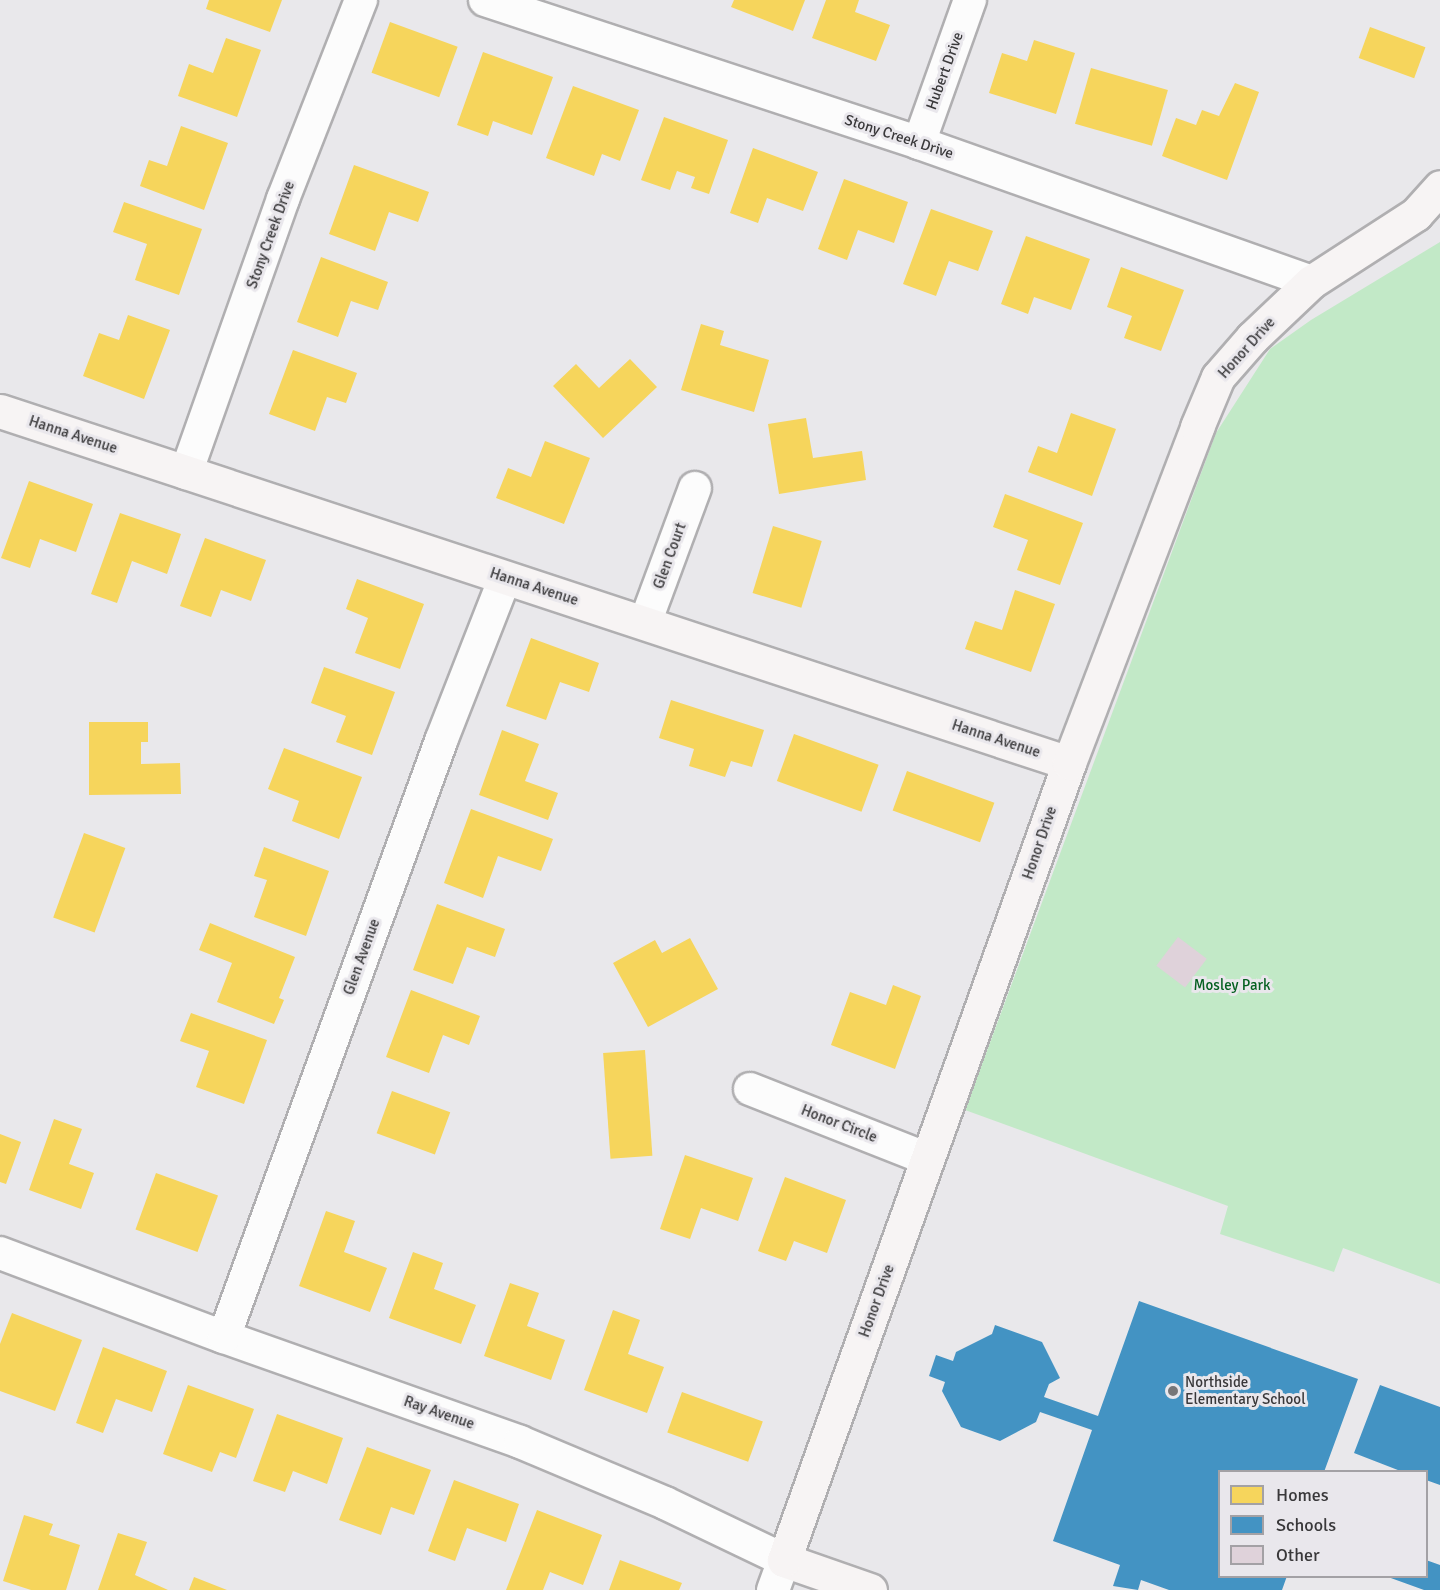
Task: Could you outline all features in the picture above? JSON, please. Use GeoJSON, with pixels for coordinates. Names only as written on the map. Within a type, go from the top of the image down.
{"type":"FeatureCollection","features":[{"type":"Feature","properties":{"kind":"street","name":"Stony Creek Drive"},"geometry":{"type":"LineString","coordinates":[[186,473],[283,200],[361,0]]}},
{"type":"Feature","properties":{"kind":"street","name":"Stony Creek Drive"},"geometry":{"type":"LineString","coordinates":[[484,0],[919,143],[1311,282]]}},
{"type":"Feature","properties":{"kind":"street","name":"Hubert Drive"},"geometry":{"type":"LineString","coordinates":[[919,143],[970,0]]}},
{"type":"Feature","properties":{"kind":"street","name":"Honor Drive"},"geometry":{"type":"LineString","coordinates":[[773,1590],[1069,762],[1218,377],[1311,282],[1416,214],[1440,187]]}},
{"type":"Feature","properties":{"kind":"street","name":"Hanna Avenue"},"geometry":{"type":"LineString","coordinates":[[0,411],[1069,762]]}},
{"type":"Feature","properties":{"kind":"street","name":"Glen Court"},"geometry":{"type":"LineString","coordinates":[[645,624],[695,488]]}},
{"type":"Feature","properties":{"kind":"street","name":"Glen Avenue"},"geometry":{"type":"LineString","coordinates":[[224,1337],[441,741],[506,578]]}},
{"type":"Feature","properties":{"kind":"street","name":"Honor Circle"},"geometry":{"type":"LineString","coordinates":[[750,1089],[928,1159]]}},
{"type":"Feature","properties":{"kind":"street","name":"Ray Avenue"},"geometry":{"type":"LineString","coordinates":[[0,1253],[224,1337],[520,1442],[665,1503],[784,1560],[870,1590]]}},
{"type":"Feature","properties":{"kind":"green space","name":"Mosley Park"},"geometry":{"type":"Polygon","coordinates":[[[1440,242],[1440,1284],[1343,1248],[1334,1272],[1220,1234],[1228,1206],[965,1110],[1216,433],[1270,349],[1311,320],[1440,242]]]}},
{"type":"Feature","properties":{"kind":"building: Homes"},"geometry":{"type":"Polygon","coordinates":[[[209,0],[282,0],[270,32],[206,9],[209,0]]]}},
{"type":"Feature","properties":{"kind":"building: Homes"},"geometry":{"type":"Polygon","coordinates":[[[734,0],[805,0],[793,31],[731,7],[734,0]]]}},
{"type":"Feature","properties":{"kind":"building: Homes"},"geometry":{"type":"Polygon","coordinates":[[[826,0],[859,0],[855,12],[890,25],[876,61],[812,38],[826,0]]]}},
{"type":"Feature","properties":{"kind":"building: Homes"},"geometry":{"type":"Polygon","coordinates":[[[390,22],[458,47],[439,97],[372,73],[390,22]]]}},
{"type":"Feature","properties":{"kind":"building: Homes"},"geometry":{"type":"Polygon","coordinates":[[[1370,27],[1425,47],[1414,78],[1359,58],[1370,27]]]}},
{"type":"Feature","properties":{"kind":"building: Homes"},"geometry":{"type":"Polygon","coordinates":[[[226,38],[261,50],[237,117],[178,96],[189,64],[213,73],[226,38]]]}},
{"type":"Feature","properties":{"kind":"building: Homes"},"geometry":{"type":"Polygon","coordinates":[[[1034,40],[1075,53],[1056,114],[989,93],[1002,53],[1027,61],[1034,40]]]}},
{"type":"Feature","properties":{"kind":"building: Homes"},"geometry":{"type":"Polygon","coordinates":[[[483,52],[553,77],[532,135],[493,121],[488,136],[457,125],[483,52]]]}},
{"type":"Feature","properties":{"kind":"building: Homes"},"geometry":{"type":"Polygon","coordinates":[[[1091,68],[1168,90],[1152,146],[1075,124],[1091,68]]]}},
{"type":"Feature","properties":{"kind":"building: Homes"},"geometry":{"type":"Polygon","coordinates":[[[1235,83],[1259,92],[1227,180],[1162,156],[1176,118],[1196,125],[1202,110],[1219,116],[1235,83]]]}},
{"type":"Feature","properties":{"kind":"building: Homes"},"geometry":{"type":"Polygon","coordinates":[[[573,86],[639,110],[620,161],[602,154],[594,176],[546,158],[573,86]]]}},
{"type":"Feature","properties":{"kind":"building: Homes"},"geometry":{"type":"Polygon","coordinates":[[[664,117],[728,140],[709,194],[691,188],[695,177],[677,171],[670,190],[641,180],[664,117]]]}},
{"type":"Feature","properties":{"kind":"building: Homes"},"geometry":{"type":"Polygon","coordinates":[[[181,126],[228,143],[204,210],[140,186],[149,160],[167,166],[181,126]]]}},
{"type":"Feature","properties":{"kind":"building: Homes"},"geometry":{"type":"Polygon","coordinates":[[[753,148],[818,172],[803,211],[767,198],[758,223],[730,213],[753,148]]]}},
{"type":"Feature","properties":{"kind":"building: Homes"},"geometry":{"type":"Polygon","coordinates":[[[354,165],[429,192],[418,222],[389,212],[375,251],[329,234],[354,165]]]}},
{"type":"Feature","properties":{"kind":"building: Homes"},"geometry":{"type":"Polygon","coordinates":[[[844,179],[908,202],[894,243],[858,230],[847,260],[818,249],[844,179]]]}},
{"type":"Feature","properties":{"kind":"building: Homes"},"geometry":{"type":"Polygon","coordinates":[[[124,202],[202,229],[179,295],[135,280],[147,244],[113,232],[124,202]]]}},
{"type":"Feature","properties":{"kind":"building: Homes"},"geometry":{"type":"Polygon","coordinates":[[[931,209],[993,231],[978,271],[949,261],[936,296],[903,284],[931,209]]]}},
{"type":"Feature","properties":{"kind":"building: Homes"},"geometry":{"type":"Polygon","coordinates":[[[1026,236],[1090,259],[1071,310],[1034,297],[1028,314],[1001,304],[1026,236]]]}},
{"type":"Feature","properties":{"kind":"building: Homes"},"geometry":{"type":"Polygon","coordinates":[[[321,257],[388,282],[378,310],[351,301],[338,337],[297,322],[321,257]]]}},
{"type":"Feature","properties":{"kind":"building: Homes"},"geometry":{"type":"Polygon","coordinates":[[[1121,267],[1184,290],[1161,351],[1124,338],[1132,316],[1107,307],[1121,267]]]}},
{"type":"Feature","properties":{"kind":"building: Homes"},"geometry":{"type":"Polygon","coordinates":[[[128,315],[170,330],[144,399],[83,376],[99,333],[119,340],[128,315]]]}},
{"type":"Feature","properties":{"kind":"building: Homes"},"geometry":{"type":"Polygon","coordinates":[[[701,324],[724,331],[720,345],[769,360],[754,412],[681,390],[701,324]]]}},
{"type":"Feature","properties":{"kind":"building: Homes"},"geometry":{"type":"Polygon","coordinates":[[[293,350],[357,373],[346,403],[327,397],[315,431],[269,414],[293,350]]]}},
{"type":"Feature","properties":{"kind":"building: Homes"},"geometry":{"type":"Polygon","coordinates":[[[630,359],[657,387],[603,438],[553,386],[576,364],[599,388],[630,359]]]}},
{"type":"Feature","properties":{"kind":"building: Homes"},"geometry":{"type":"Polygon","coordinates":[[[1071,413],[1116,429],[1092,496],[1028,472],[1038,446],[1057,453],[1071,413]]]}},
{"type":"Feature","properties":{"kind":"building: Homes"},"geometry":{"type":"Polygon","coordinates":[[[806,418],[813,458],[862,451],[866,480],[779,494],[768,424],[806,418]]]}},
{"type":"Feature","properties":{"kind":"building: Homes"},"geometry":{"type":"Polygon","coordinates":[[[545,441],[590,458],[564,524],[496,498],[508,468],[531,477],[545,441]]]}},
{"type":"Feature","properties":{"kind":"building: Homes"},"geometry":{"type":"Polygon","coordinates":[[[29,481],[93,504],[76,552],[40,539],[30,568],[1,558],[29,481]]]}},
{"type":"Feature","properties":{"kind":"building: Homes"},"geometry":{"type":"Polygon","coordinates":[[[1005,494],[1083,523],[1060,585],[1017,570],[1028,540],[993,527],[1005,494]]]}},
{"type":"Feature","properties":{"kind":"building: Homes"},"geometry":{"type":"Polygon","coordinates":[[[120,513],[181,534],[167,574],[132,561],[117,603],[91,594],[120,513]]]}},
{"type":"Feature","properties":{"kind":"building: Homes"},"geometry":{"type":"Polygon","coordinates":[[[773,526],[822,541],[801,608],[753,593],[773,526]]]}},
{"type":"Feature","properties":{"kind":"building: Homes"},"geometry":{"type":"Polygon","coordinates":[[[205,538],[266,560],[251,601],[221,590],[211,617],[180,606],[205,538]]]}},
{"type":"Feature","properties":{"kind":"building: Homes"},"geometry":{"type":"Polygon","coordinates":[[[357,579],[424,604],[400,669],[355,653],[368,618],[346,609],[357,579]]]}},
{"type":"Feature","properties":{"kind":"building: Homes"},"geometry":{"type":"Polygon","coordinates":[[[1015,590],[1055,604],[1031,672],[965,649],[975,621],[1002,630],[1015,590]]]}},
{"type":"Feature","properties":{"kind":"building: Homes"},"geometry":{"type":"Polygon","coordinates":[[[531,638],[599,663],[589,692],[560,682],[546,720],[506,706],[531,638]]]}},
{"type":"Feature","properties":{"kind":"building: Homes"},"geometry":{"type":"Polygon","coordinates":[[[324,667],[395,692],[372,755],[336,742],[346,716],[311,703],[324,667]]]}},
{"type":"Feature","properties":{"kind":"building: Homes"},"geometry":{"type":"Polygon","coordinates":[[[671,700],[764,730],[752,767],[731,761],[725,777],[689,766],[694,749],[659,738],[671,700]]]}},
{"type":"Feature","properties":{"kind":"building: Homes"},"geometry":{"type":"Polygon","coordinates":[[[89,722],[148,722],[148,742],[141,742],[141,764],[180,763],[181,794],[89,795],[89,722]]]}},
{"type":"Feature","properties":{"kind":"building: Homes"},"geometry":{"type":"Polygon","coordinates":[[[502,730],[539,744],[525,781],[558,793],[548,820],[479,795],[502,730]]]}},
{"type":"Feature","properties":{"kind":"building: Homes"},"geometry":{"type":"Polygon","coordinates":[[[794,734],[879,765],[861,812],[777,781],[794,734]]]}},
{"type":"Feature","properties":{"kind":"building: Homes"},"geometry":{"type":"Polygon","coordinates":[[[284,748],[362,777],[339,839],[292,821],[299,801],[268,789],[284,748]]]}},
{"type":"Feature","properties":{"kind":"building: Homes"},"geometry":{"type":"Polygon","coordinates":[[[907,771],[994,803],[980,842],[893,810],[907,771]]]}},
{"type":"Feature","properties":{"kind":"building: Homes"},"geometry":{"type":"Polygon","coordinates":[[[471,809],[553,839],[541,871],[498,856],[483,898],[444,883],[471,809]]]}},
{"type":"Feature","properties":{"kind":"building: Homes"},"geometry":{"type":"Polygon","coordinates":[[[84,833],[125,848],[95,933],[53,918],[84,833]]]}},
{"type":"Feature","properties":{"kind":"building: Homes"},"geometry":{"type":"Polygon","coordinates":[[[264,847],[329,871],[306,936],[254,917],[267,880],[254,876],[264,847]]]}},
{"type":"Feature","properties":{"kind":"building: Homes"},"geometry":{"type":"Polygon","coordinates":[[[437,904],[505,929],[495,957],[467,947],[453,984],[413,970],[437,904]]]}},
{"type":"Feature","properties":{"kind":"building: Homes"},"geometry":{"type":"Polygon","coordinates":[[[210,923],[295,957],[279,998],[284,1000],[274,1024],[217,1002],[232,963],[199,950],[210,923]]]}},
{"type":"Feature","properties":{"kind":"building: Homes"},"geometry":{"type":"Polygon","coordinates":[[[690,938],[718,989],[648,1027],[613,963],[655,940],[662,953],[690,938]]]}},
{"type":"Feature","properties":{"kind":"building: Homes"},"geometry":{"type":"Polygon","coordinates":[[[893,985],[921,996],[895,1069],[831,1045],[850,992],[886,1005],[893,985]]]}},
{"type":"Feature","properties":{"kind":"building: Homes"},"geometry":{"type":"Polygon","coordinates":[[[411,990],[480,1016],[469,1045],[443,1035],[429,1073],[386,1057],[411,990]]]}},
{"type":"Feature","properties":{"kind":"building: Homes"},"geometry":{"type":"Polygon","coordinates":[[[191,1013],[267,1040],[244,1104],[196,1087],[209,1051],[180,1041],[191,1013]]]}},
{"type":"Feature","properties":{"kind":"building: Homes"},"geometry":{"type":"Polygon","coordinates":[[[645,1050],[652,1156],[610,1159],[603,1053],[645,1050]]]}},
{"type":"Feature","properties":{"kind":"building: Homes"},"geometry":{"type":"Polygon","coordinates":[[[392,1091],[450,1112],[435,1154],[377,1133],[392,1091]]]}},
{"type":"Feature","properties":{"kind":"building: Homes"},"geometry":{"type":"Polygon","coordinates":[[[54,1119],[82,1129],[69,1164],[94,1173],[81,1209],[29,1190],[54,1119]]]}},
{"type":"Feature","properties":{"kind":"building: Homes"},"geometry":{"type":"Polygon","coordinates":[[[0,1134],[21,1142],[6,1184],[0,1182],[0,1134]]]}},
{"type":"Feature","properties":{"kind":"building: Homes"},"geometry":{"type":"Polygon","coordinates":[[[685,1155],[753,1178],[738,1221],[701,1208],[690,1239],[660,1229],[685,1155]]]}},
{"type":"Feature","properties":{"kind":"building: Homes"},"geometry":{"type":"Polygon","coordinates":[[[156,1173],[218,1196],[197,1252],[135,1229],[156,1173]]]}},
{"type":"Feature","properties":{"kind":"building: Homes"},"geometry":{"type":"Polygon","coordinates":[[[785,1177],[846,1200],[827,1253],[794,1241],[786,1261],[758,1251],[785,1177]]]}},
{"type":"Feature","properties":{"kind":"building: Homes"},"geometry":{"type":"Polygon","coordinates":[[[326,1211],[355,1221],[344,1252],[387,1268],[370,1312],[299,1286],[326,1211]]]}},
{"type":"Feature","properties":{"kind":"building: Homes"},"geometry":{"type":"Polygon","coordinates":[[[413,1252],[443,1263],[434,1289],[476,1305],[461,1344],[389,1318],[413,1252]]]}},
{"type":"Feature","properties":{"kind":"building: Homes"},"geometry":{"type":"Polygon","coordinates":[[[510,1283],[539,1293],[527,1326],[565,1340],[551,1380],[484,1356],[510,1283]]]}},
{"type":"Feature","properties":{"kind":"building: Homes"},"geometry":{"type":"Polygon","coordinates":[[[613,1310],[640,1320],[628,1354],[664,1367],[647,1413],[584,1390],[613,1310]]]}},
{"type":"Feature","properties":{"kind":"building: Homes"},"geometry":{"type":"Polygon","coordinates":[[[12,1313],[82,1340],[55,1411],[0,1391],[0,1344],[12,1313]]]}},
{"type":"Feature","properties":{"kind":"building: Homes"},"geometry":{"type":"Polygon","coordinates":[[[103,1347],[167,1371],[152,1412],[116,1399],[103,1433],[76,1423],[103,1347]]]}},
{"type":"Feature","properties":{"kind":"building: Homes"},"geometry":{"type":"Polygon","coordinates":[[[188,1385],[254,1409],[236,1458],[220,1452],[212,1472],[163,1454],[188,1385]]]}},
{"type":"Feature","properties":{"kind":"building: Homes"},"geometry":{"type":"Polygon","coordinates":[[[682,1392],[763,1421],[748,1462],[667,1432],[682,1392]]]}},
{"type":"Feature","properties":{"kind":"building: Homes"},"geometry":{"type":"Polygon","coordinates":[[[277,1414],[343,1438],[327,1484],[293,1471],[285,1492],[253,1481],[277,1414]]]}},
{"type":"Feature","properties":{"kind":"building: Homes"},"geometry":{"type":"Polygon","coordinates":[[[367,1447],[431,1470],[414,1515],[391,1507],[381,1535],[339,1520],[367,1447]]]}},
{"type":"Feature","properties":{"kind":"building: Homes"},"geometry":{"type":"Polygon","coordinates":[[[454,1480],[519,1504],[506,1542],[467,1528],[455,1561],[428,1551],[454,1480]]]}},
{"type":"Feature","properties":{"kind":"building: Homes"},"geometry":{"type":"Polygon","coordinates":[[[537,1510],[602,1535],[583,1585],[550,1572],[543,1590],[506,1590],[537,1510]]]}},
{"type":"Feature","properties":{"kind":"building: Homes"},"geometry":{"type":"Polygon","coordinates":[[[24,1515],[53,1524],[49,1535],[80,1545],[66,1590],[31,1590],[3,1581],[24,1515]]]}},
{"type":"Feature","properties":{"kind":"building: Homes"},"geometry":{"type":"Polygon","coordinates":[[[118,1533],[147,1542],[135,1575],[168,1590],[98,1590],[118,1533]]]}},
{"type":"Feature","properties":{"kind":"building: Homes"},"geometry":{"type":"Polygon","coordinates":[[[620,1560],[682,1583],[679,1590],[609,1590],[620,1560]]]}},
{"type":"Feature","properties":{"kind":"building: Homes"},"geometry":{"type":"Polygon","coordinates":[[[194,1577],[227,1590],[189,1590],[194,1577]]]}},
{"type":"Feature","properties":{"kind":"building: Schools"},"geometry":{"type":"Polygon","coordinates":[[[1139,1301],[1358,1379],[1325,1470],[1218,1470],[1218,1578],[1286,1578],[1282,1590],[1169,1590],[1141,1580],[1138,1590],[1113,1586],[1120,1565],[1053,1541],[1092,1430],[1040,1412],[1036,1422],[1000,1441],[961,1427],[942,1391],[945,1382],[929,1376],[936,1355],[953,1361],[956,1352],[992,1334],[995,1325],[1042,1342],[1060,1378],[1049,1384],[1044,1397],[1098,1416],[1139,1301]]]}},
{"type":"Feature","properties":{"kind":"building: Schools"},"geometry":{"type":"Polygon","coordinates":[[[1380,1385],[1440,1407],[1440,1485],[1428,1481],[1428,1470],[1398,1470],[1354,1453],[1380,1385]]]}},
{"type":"Feature","properties":{"kind":"building: Schools"},"geometry":{"type":"Polygon","coordinates":[[[1428,1561],[1440,1565],[1440,1590],[1424,1590],[1391,1578],[1428,1578],[1428,1561]]]}},
{"type":"Feature","properties":{"kind":"building: Other"},"geometry":{"type":"Polygon","coordinates":[[[1178,937],[1207,959],[1185,987],[1156,966],[1178,937]]]}},
{"type":"Feature","properties":{"kind":"place","name":"Northside Elementary School"},"geometry":{"type":"Point","coordinates":[1173,1391]}}]}
